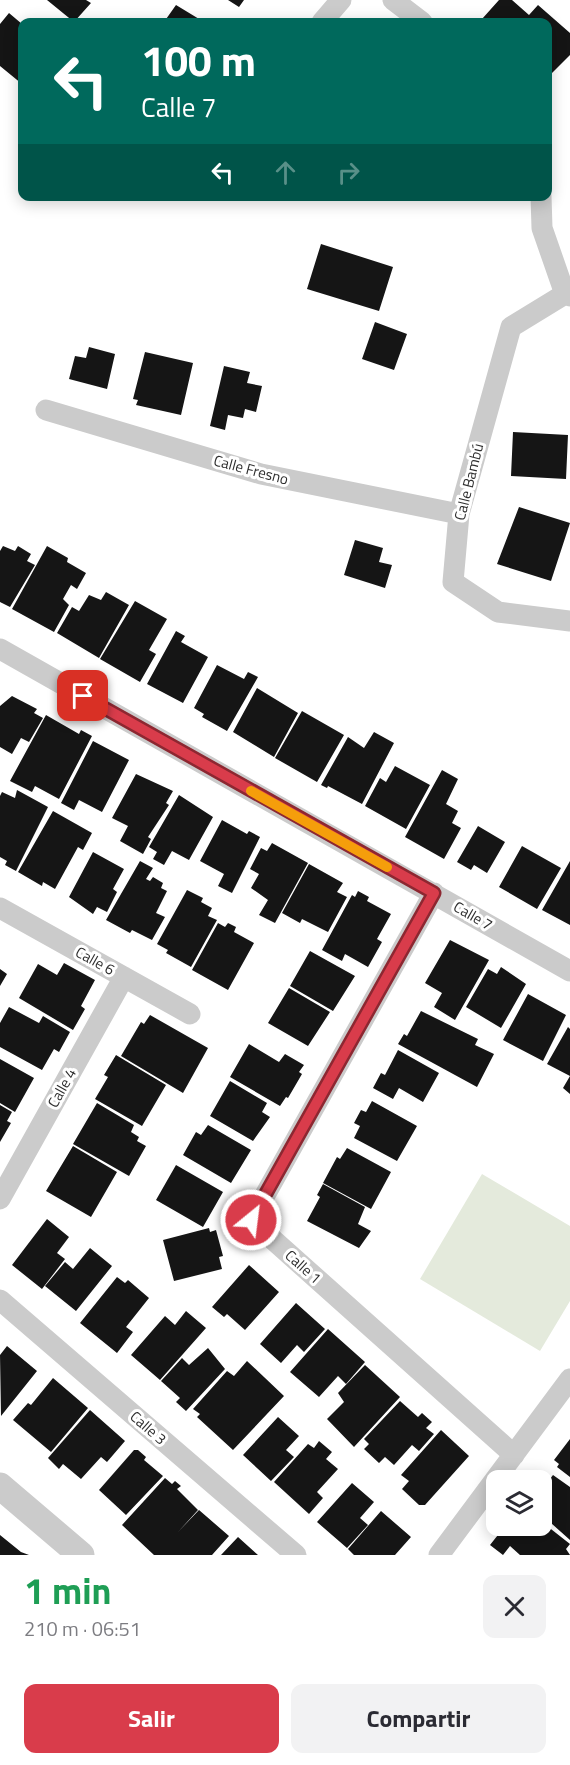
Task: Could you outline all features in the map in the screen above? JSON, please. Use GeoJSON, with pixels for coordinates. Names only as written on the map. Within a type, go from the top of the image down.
{"type":"FeatureCollection","features":[{"type":"Feature","properties":{"kind":"street"},"geometry":{"type":"LineString","coordinates":[[325,18],[341,0]]}},
{"type":"Feature","properties":{"kind":"street"},"geometry":{"type":"LineString","coordinates":[[393,0],[417,18]]}},
{"type":"Feature","properties":{"kind":"street"},"geometry":{"type":"LineString","coordinates":[[541,201],[543,228],[568,295]]}},
{"type":"Feature","properties":{"kind":"street","name":"Calle Bambú"},"geometry":{"type":"LineString","coordinates":[[568,295],[511,327],[459,514],[453,582],[498,612],[570,621]]}},
{"type":"Feature","properties":{"kind":"street","name":"Calle Fresno"},"geometry":{"type":"LineString","coordinates":[[46,410],[261,474],[459,514]]}},
{"type":"Feature","properties":{"kind":"street","name":"Calle 7"},"geometry":{"type":"LineString","coordinates":[[0,649],[570,971]]}},
{"type":"Feature","properties":{"kind":"street","name":"Calle 1"},"geometry":{"type":"LineString","coordinates":[[434,893],[251,1220],[514,1455]]}},
{"type":"Feature","properties":{"kind":"street","name":"Calle 6"},"geometry":{"type":"LineString","coordinates":[[0,908],[190,1014]]}},
{"type":"Feature","properties":{"kind":"street","name":"Calle 4"},"geometry":{"type":"LineString","coordinates":[[0,1199],[124,977]]}},
{"type":"Feature","properties":{"kind":"street","name":"Calle 3"},"geometry":{"type":"LineString","coordinates":[[0,1300],[296,1555]]}},
{"type":"Feature","properties":{"kind":"street"},"geometry":{"type":"LineString","coordinates":[[439,1555],[570,1379]]}},
{"type":"Feature","properties":{"kind":"street"},"geometry":{"type":"LineString","coordinates":[[0,1486],[81,1555]]}},
{"type":"Feature","properties":{"kind":"shaded area"},"geometry":{"type":"Polygon","coordinates":[[[482,1174],[570,1226],[570,1301],[540,1351],[420,1279],[482,1174]]]}},
{"type":"Feature","properties":{"kind":"building"},"geometry":{"type":"Polygon","coordinates":[[[47,0],[86,0],[91,3],[78,18],[69,18],[47,0]]]}},
{"type":"Feature","properties":{"kind":"building"},"geometry":{"type":"Polygon","coordinates":[[[228,0],[244,0],[239,7],[228,0]]]}},
{"type":"Feature","properties":{"kind":"building"},"geometry":{"type":"Polygon","coordinates":[[[499,0],[512,0],[529,15],[538,5],[570,33],[570,55],[552,73],[552,18],[483,18],[499,0]]]}},
{"type":"Feature","properties":{"kind":"building"},"geometry":{"type":"Polygon","coordinates":[[[176,5],[197,18],[167,18],[176,5]]]}},
{"type":"Feature","properties":{"kind":"building"},"geometry":{"type":"Polygon","coordinates":[[[9,13],[18,21],[18,81],[0,66],[0,24],[9,13]]]}},
{"type":"Feature","properties":{"kind":"building"},"geometry":{"type":"Polygon","coordinates":[[[321,244],[393,267],[379,311],[307,289],[321,244]]]}},
{"type":"Feature","properties":{"kind":"building"},"geometry":{"type":"Polygon","coordinates":[[[375,322],[407,334],[394,370],[362,359],[375,322]]]}},
{"type":"Feature","properties":{"kind":"building"},"geometry":{"type":"Polygon","coordinates":[[[89,347],[115,354],[107,389],[69,379],[75,356],[86,358],[89,347]]]}},
{"type":"Feature","properties":{"kind":"building"},"geometry":{"type":"Polygon","coordinates":[[[145,352],[193,363],[181,415],[136,405],[138,400],[133,399],[145,352]]]}},
{"type":"Feature","properties":{"kind":"building"},"geometry":{"type":"Polygon","coordinates":[[[224,366],[250,372],[247,383],[262,386],[256,412],[245,409],[243,418],[228,415],[225,430],[210,426],[224,366]]]}},
{"type":"Feature","properties":{"kind":"building"},"geometry":{"type":"Polygon","coordinates":[[[513,432],[568,435],[566,479],[511,476],[513,432]]]}},
{"type":"Feature","properties":{"kind":"building"},"geometry":{"type":"Polygon","coordinates":[[[519,507],[570,523],[551,581],[497,564],[519,507]]]}},
{"type":"Feature","properties":{"kind":"building"},"geometry":{"type":"Polygon","coordinates":[[[355,540],[383,548],[379,562],[392,565],[385,588],[344,575],[355,540]]]}},
{"type":"Feature","properties":{"kind":"building"},"geometry":{"type":"Polygon","coordinates":[[[3,546],[15,551],[18,546],[31,554],[27,561],[35,565],[10,607],[0,602],[0,551],[3,546]]]}},
{"type":"Feature","properties":{"kind":"building"},"geometry":{"type":"Polygon","coordinates":[[[47,546],[68,558],[67,562],[86,573],[77,589],[71,585],[63,599],[69,605],[54,632],[12,609],[47,546]]]}},
{"type":"Feature","properties":{"kind":"building"},"geometry":{"type":"Polygon","coordinates":[[[106,592],[129,605],[99,658],[57,633],[72,607],[79,611],[89,595],[101,600],[106,592]]]}},
{"type":"Feature","properties":{"kind":"building"},"geometry":{"type":"Polygon","coordinates":[[[135,601],[167,619],[149,650],[156,654],[140,682],[100,659],[135,601]]]}},
{"type":"Feature","properties":{"kind":"building"},"geometry":{"type":"Polygon","coordinates":[[[176,631],[185,636],[181,642],[208,657],[183,703],[147,684],[176,631]]]}},
{"type":"Feature","properties":{"kind":"building"},"geometry":{"type":"Polygon","coordinates":[[[217,665],[244,679],[248,672],[258,677],[227,731],[202,717],[204,714],[194,708],[217,665]]]}},
{"type":"Feature","properties":{"kind":"building"},"geometry":{"type":"Polygon","coordinates":[[[257,688],[298,713],[274,757],[233,732],[257,688]]]}},
{"type":"Feature","properties":{"kind":"building"},"geometry":{"type":"Polygon","coordinates":[[[12,696],[37,709],[34,713],[43,718],[29,742],[21,738],[12,754],[0,747],[0,706],[12,696]]]}},
{"type":"Feature","properties":{"kind":"building"},"geometry":{"type":"Polygon","coordinates":[[[302,711],[344,735],[317,782],[275,758],[302,711]]]}},
{"type":"Feature","properties":{"kind":"building"},"geometry":{"type":"Polygon","coordinates":[[[46,715],[79,734],[81,730],[92,736],[59,799],[35,786],[32,792],[10,781],[46,715]]]}},
{"type":"Feature","properties":{"kind":"building"},"geometry":{"type":"Polygon","coordinates":[[[374,732],[394,743],[362,804],[328,786],[327,788],[321,785],[348,737],[364,748],[374,732]]]}},
{"type":"Feature","properties":{"kind":"building"},"geometry":{"type":"Polygon","coordinates":[[[93,741],[129,760],[102,812],[79,800],[74,810],[61,803],[93,741]]]}},
{"type":"Feature","properties":{"kind":"building"},"geometry":{"type":"Polygon","coordinates":[[[395,766],[430,785],[406,829],[365,806],[380,778],[386,782],[395,766]]]}},
{"type":"Feature","properties":{"kind":"building"},"geometry":{"type":"Polygon","coordinates":[[[442,770],[458,779],[446,804],[458,811],[452,823],[461,828],[444,859],[405,837],[442,770]]]}},
{"type":"Feature","properties":{"kind":"building"},"geometry":{"type":"Polygon","coordinates":[[[136,774],[173,791],[166,803],[169,805],[148,837],[151,839],[143,854],[120,841],[128,826],[112,818],[136,774]]]}},
{"type":"Feature","properties":{"kind":"building"},"geometry":{"type":"Polygon","coordinates":[[[17,790],[48,807],[16,871],[5,865],[7,861],[0,857],[0,796],[2,792],[15,798],[17,790]]]}},
{"type":"Feature","properties":{"kind":"building"},"geometry":{"type":"Polygon","coordinates":[[[179,795],[213,817],[189,860],[172,851],[164,865],[153,859],[157,852],[149,847],[179,795]]]}},
{"type":"Feature","properties":{"kind":"building"},"geometry":{"type":"Polygon","coordinates":[[[53,811],[92,833],[83,850],[78,847],[55,889],[43,882],[42,886],[18,872],[53,811]]]}},
{"type":"Feature","properties":{"kind":"building"},"geometry":{"type":"Polygon","coordinates":[[[222,820],[247,834],[249,831],[260,837],[232,893],[218,886],[224,874],[200,861],[222,820]]]}},
{"type":"Feature","properties":{"kind":"building"},"geometry":{"type":"Polygon","coordinates":[[[478,826],[505,842],[487,873],[474,865],[471,870],[457,862],[478,826]]]}},
{"type":"Feature","properties":{"kind":"building"},"geometry":{"type":"Polygon","coordinates":[[[272,843],[308,863],[275,923],[259,915],[268,900],[251,888],[259,874],[250,869],[261,848],[267,851],[272,843]]]}},
{"type":"Feature","properties":{"kind":"building"},"geometry":{"type":"Polygon","coordinates":[[[522,846],[561,868],[537,909],[499,887],[522,846]]]}},
{"type":"Feature","properties":{"kind":"building"},"geometry":{"type":"Polygon","coordinates":[[[93,852],[124,869],[113,889],[117,892],[107,912],[97,907],[93,914],[69,897],[93,852]]]}},
{"type":"Feature","properties":{"kind":"building"},"geometry":{"type":"Polygon","coordinates":[[[140,861],[153,868],[146,879],[150,881],[153,877],[163,883],[161,888],[167,891],[156,913],[165,917],[152,940],[132,930],[130,933],[106,920],[140,861]]]}},
{"type":"Feature","properties":{"kind":"building"},"geometry":{"type":"Polygon","coordinates":[[[570,861],[570,925],[542,910],[570,861]]]}},
{"type":"Feature","properties":{"kind":"building"},"geometry":{"type":"Polygon","coordinates":[[[309,864],[343,883],[337,892],[347,897],[328,932],[302,919],[300,923],[282,913],[309,864]]]}},
{"type":"Feature","properties":{"kind":"building"},"geometry":{"type":"Polygon","coordinates":[[[187,890],[203,898],[201,902],[212,908],[208,916],[217,920],[191,967],[166,953],[168,950],[157,944],[187,890]]]}},
{"type":"Feature","properties":{"kind":"building"},"geometry":{"type":"Polygon","coordinates":[[[358,891],[369,897],[367,901],[391,914],[377,939],[382,942],[368,967],[345,954],[342,961],[322,950],[352,895],[355,897],[358,891]]]}},
{"type":"Feature","properties":{"kind":"building"},"geometry":{"type":"Polygon","coordinates":[[[218,923],[225,927],[228,923],[236,927],[234,932],[254,943],[228,990],[192,970],[218,923]]]}},
{"type":"Feature","properties":{"kind":"building"},"geometry":{"type":"Polygon","coordinates":[[[450,940],[489,960],[455,1020],[434,1007],[442,993],[425,983],[450,940]]]}},
{"type":"Feature","properties":{"kind":"building"},"geometry":{"type":"Polygon","coordinates":[[[310,951],[355,976],[333,1011],[290,986],[310,951]]]}},
{"type":"Feature","properties":{"kind":"building"},"geometry":{"type":"Polygon","coordinates":[[[64,963],[95,980],[81,1006],[85,1009],[73,1030],[19,998],[38,964],[57,975],[64,963]]]}},
{"type":"Feature","properties":{"kind":"building"},"geometry":{"type":"Polygon","coordinates":[[[501,967],[526,984],[501,1028],[466,1007],[488,969],[497,974],[501,967]]]}},
{"type":"Feature","properties":{"kind":"building"},"geometry":{"type":"Polygon","coordinates":[[[0,969],[7,974],[0,986],[0,969]]]}},
{"type":"Feature","properties":{"kind":"building"},"geometry":{"type":"Polygon","coordinates":[[[289,988],[330,1012],[308,1046],[268,1023],[289,988]]]}},
{"type":"Feature","properties":{"kind":"building"},"geometry":{"type":"Polygon","coordinates":[[[528,994],[566,1015],[543,1061],[503,1040],[528,994]]]}},
{"type":"Feature","properties":{"kind":"building"},"geometry":{"type":"Polygon","coordinates":[[[9,1007],[39,1023],[43,1016],[70,1032],[59,1052],[54,1049],[42,1070],[0,1047],[0,1023],[9,1007]]]}},
{"type":"Feature","properties":{"kind":"building"},"geometry":{"type":"Polygon","coordinates":[[[421,1011],[478,1039],[475,1045],[494,1054],[477,1087],[398,1044],[404,1034],[407,1036],[421,1011]]]}},
{"type":"Feature","properties":{"kind":"building"},"geometry":{"type":"Polygon","coordinates":[[[150,1015],[208,1048],[183,1093],[121,1056],[141,1022],[144,1024],[150,1015]]]}},
{"type":"Feature","properties":{"kind":"building"},"geometry":{"type":"Polygon","coordinates":[[[568,1027],[570,1029],[570,1076],[547,1064],[568,1027]]]}},
{"type":"Feature","properties":{"kind":"building"},"geometry":{"type":"Polygon","coordinates":[[[249,1044],[279,1062],[285,1054],[304,1065],[299,1072],[302,1074],[288,1098],[286,1097],[280,1106],[230,1077],[249,1044]]]}},
{"type":"Feature","properties":{"kind":"building"},"geometry":{"type":"Polygon","coordinates":[[[398,1050],[439,1073],[423,1102],[399,1088],[393,1099],[373,1088],[381,1073],[385,1075],[398,1050]]]}},
{"type":"Feature","properties":{"kind":"building"},"geometry":{"type":"Polygon","coordinates":[[[116,1055],[166,1085],[142,1126],[95,1099],[108,1077],[104,1075],[116,1055]]]}},
{"type":"Feature","properties":{"kind":"building"},"geometry":{"type":"Polygon","coordinates":[[[0,1059],[34,1078],[15,1112],[0,1103],[0,1059]]]}},
{"type":"Feature","properties":{"kind":"building"},"geometry":{"type":"Polygon","coordinates":[[[570,1076],[570,1094],[563,1088],[570,1076]]]}},
{"type":"Feature","properties":{"kind":"building"},"geometry":{"type":"Polygon","coordinates":[[[230,1081],[267,1103],[262,1112],[270,1117],[253,1141],[210,1116],[230,1081]]]}},
{"type":"Feature","properties":{"kind":"building"},"geometry":{"type":"Polygon","coordinates":[[[372,1101],[417,1126],[397,1161],[354,1138],[360,1126],[354,1123],[361,1110],[366,1112],[372,1101]]]}},
{"type":"Feature","properties":{"kind":"building"},"geometry":{"type":"Polygon","coordinates":[[[97,1103],[134,1125],[131,1132],[139,1137],[137,1141],[146,1146],[129,1176],[73,1144],[97,1103]]]}},
{"type":"Feature","properties":{"kind":"building"},"geometry":{"type":"Polygon","coordinates":[[[0,1105],[12,1112],[7,1121],[11,1123],[0,1142],[0,1105]]]}},
{"type":"Feature","properties":{"kind":"building"},"geometry":{"type":"Polygon","coordinates":[[[208,1125],[251,1150],[231,1183],[183,1155],[196,1132],[201,1135],[208,1125]]]}},
{"type":"Feature","properties":{"kind":"building"},"geometry":{"type":"Polygon","coordinates":[[[73,1146],[117,1172],[91,1217],[46,1191],[73,1146]]]}},
{"type":"Feature","properties":{"kind":"building"},"geometry":{"type":"Polygon","coordinates":[[[347,1148],[391,1172],[371,1209],[323,1183],[337,1157],[340,1159],[347,1148]]]}},
{"type":"Feature","properties":{"kind":"building"},"geometry":{"type":"Polygon","coordinates":[[[176,1165],[223,1192],[203,1227],[156,1200],[176,1165]]]}},
{"type":"Feature","properties":{"kind":"building"},"geometry":{"type":"Polygon","coordinates":[[[323,1184],[365,1207],[358,1224],[371,1231],[359,1248],[307,1221],[320,1197],[317,1195],[323,1184]]]}},
{"type":"Feature","properties":{"kind":"building"},"geometry":{"type":"Polygon","coordinates":[[[47,1219],[69,1237],[57,1253],[65,1259],[42,1289],[12,1265],[47,1219]]]}},
{"type":"Feature","properties":{"kind":"building"},"geometry":{"type":"Polygon","coordinates":[[[209,1228],[210,1232],[216,1230],[223,1256],[219,1257],[222,1269],[174,1281],[163,1240],[209,1228]]]}},
{"type":"Feature","properties":{"kind":"building"},"geometry":{"type":"Polygon","coordinates":[[[90,1248],[112,1266],[76,1311],[45,1286],[65,1262],[73,1269],[90,1248]]]}},
{"type":"Feature","properties":{"kind":"building"},"geometry":{"type":"Polygon","coordinates":[[[249,1265],[279,1292],[245,1330],[227,1314],[224,1317],[212,1307],[249,1265]]]}},
{"type":"Feature","properties":{"kind":"building"},"geometry":{"type":"Polygon","coordinates":[[[117,1277],[125,1283],[128,1280],[149,1298],[126,1327],[133,1332],[117,1353],[80,1323],[117,1277]]]}},
{"type":"Feature","properties":{"kind":"building"},"geometry":{"type":"Polygon","coordinates":[[[296,1303],[325,1329],[304,1352],[297,1345],[281,1363],[260,1344],[296,1303]]]}},
{"type":"Feature","properties":{"kind":"building"},"geometry":{"type":"Polygon","coordinates":[[[186,1311],[206,1328],[160,1380],[131,1355],[165,1316],[175,1325],[186,1311]]]}},
{"type":"Feature","properties":{"kind":"building"},"geometry":{"type":"Polygon","coordinates":[[[328,1329],[365,1362],[346,1384],[338,1376],[319,1397],[290,1372],[328,1329]]]}},
{"type":"Feature","properties":{"kind":"building"},"geometry":{"type":"Polygon","coordinates":[[[7,1346],[37,1371],[1,1416],[0,1355],[7,1346]]]}},
{"type":"Feature","properties":{"kind":"building"},"geometry":{"type":"Polygon","coordinates":[[[208,1348],[225,1369],[186,1411],[176,1402],[180,1398],[161,1381],[182,1358],[189,1365],[208,1348]]]}},
{"type":"Feature","properties":{"kind":"building"},"geometry":{"type":"Polygon","coordinates":[[[247,1361],[284,1396],[233,1450],[197,1417],[200,1414],[193,1409],[227,1371],[234,1376],[247,1361]]]}},
{"type":"Feature","properties":{"kind":"building"},"geometry":{"type":"Polygon","coordinates":[[[365,1365],[400,1397],[354,1447],[327,1419],[344,1402],[338,1393],[365,1365]]]}},
{"type":"Feature","properties":{"kind":"building"},"geometry":{"type":"Polygon","coordinates":[[[53,1378],[88,1408],[51,1452],[13,1420],[28,1403],[31,1405],[53,1378]]]}},
{"type":"Feature","properties":{"kind":"building"},"geometry":{"type":"Polygon","coordinates":[[[400,1401],[418,1417],[422,1413],[432,1422],[426,1428],[434,1434],[419,1451],[412,1445],[394,1465],[385,1457],[379,1463],[364,1449],[369,1444],[364,1439],[400,1401]]]}},
{"type":"Feature","properties":{"kind":"building"},"geometry":{"type":"Polygon","coordinates":[[[90,1410],[125,1441],[107,1462],[101,1457],[81,1479],[63,1464],[59,1469],[48,1458],[90,1410]]]}},
{"type":"Feature","properties":{"kind":"building"},"geometry":{"type":"Polygon","coordinates":[[[278,1417],[299,1436],[286,1450],[294,1457],[271,1481],[243,1455],[278,1417]]]}},
{"type":"Feature","properties":{"kind":"building"},"geometry":{"type":"Polygon","coordinates":[[[441,1430],[469,1456],[425,1505],[419,1505],[402,1489],[409,1481],[401,1475],[441,1430]]]}},
{"type":"Feature","properties":{"kind":"building"},"geometry":{"type":"Polygon","coordinates":[[[570,1439],[570,1477],[557,1467],[559,1464],[554,1460],[570,1439]]]}},
{"type":"Feature","properties":{"kind":"building"},"geometry":{"type":"Polygon","coordinates":[[[319,1441],[332,1452],[326,1459],[338,1469],[317,1492],[323,1498],[309,1514],[274,1482],[308,1444],[314,1448],[319,1441]]]}},
{"type":"Feature","properties":{"kind":"building"},"geometry":{"type":"Polygon","coordinates":[[[134,1450],[138,1450],[146,1457],[144,1460],[163,1476],[126,1515],[99,1490],[134,1450]]]}},
{"type":"Feature","properties":{"kind":"building"},"geometry":{"type":"Polygon","coordinates":[[[552,1476],[570,1487],[570,1540],[552,1524],[552,1476]]]}},
{"type":"Feature","properties":{"kind":"building"},"geometry":{"type":"Polygon","coordinates":[[[165,1478],[172,1484],[175,1481],[181,1486],[177,1489],[198,1510],[178,1532],[199,1510],[229,1536],[212,1555],[154,1555],[122,1525],[165,1478]]]}},
{"type":"Feature","properties":{"kind":"building"},"geometry":{"type":"Polygon","coordinates":[[[352,1483],[374,1502],[360,1518],[368,1525],[347,1548],[317,1522],[352,1483]]]}},
{"type":"Feature","properties":{"kind":"building"},"geometry":{"type":"Polygon","coordinates":[[[381,1511],[411,1537],[395,1555],[354,1555],[348,1549],[381,1511]]]}},
{"type":"Feature","properties":{"kind":"building"},"geometry":{"type":"Polygon","coordinates":[[[552,1530],[570,1544],[566,1549],[570,1555],[520,1555],[510,1546],[503,1555],[490,1545],[497,1536],[552,1536],[552,1530]]]}},
{"type":"Feature","properties":{"kind":"building"},"geometry":{"type":"Polygon","coordinates":[[[0,1535],[21,1552],[29,1555],[0,1555],[0,1535]]]}},
{"type":"Feature","properties":{"kind":"building"},"geometry":{"type":"Polygon","coordinates":[[[238,1537],[258,1555],[221,1555],[238,1537]]]}},
{"type":"Feature","properties":{"kind":"slow traffic"},"geometry":{"type":"LineString","coordinates":[[251,791],[387,867]]}},
{"type":"Feature","properties":{"kind":"route"},"geometry":{"type":"LineString","coordinates":[[83,696],[434,893],[251,1220]]}}]}
